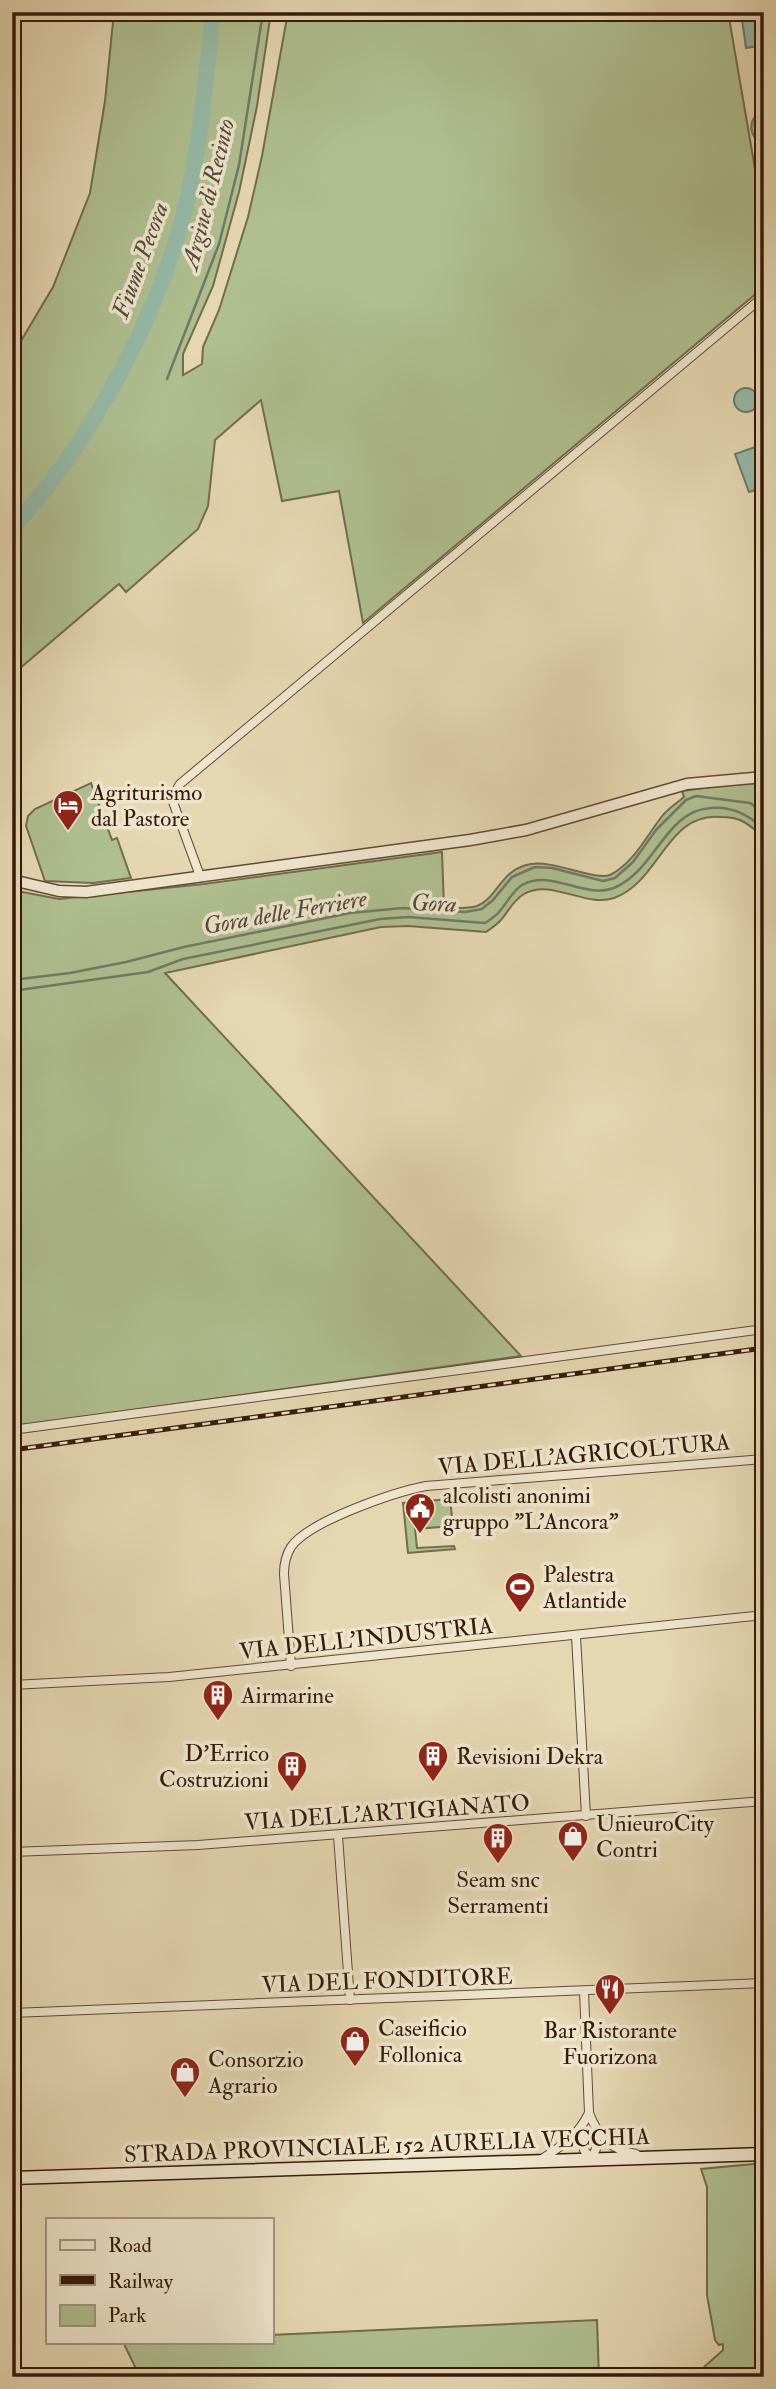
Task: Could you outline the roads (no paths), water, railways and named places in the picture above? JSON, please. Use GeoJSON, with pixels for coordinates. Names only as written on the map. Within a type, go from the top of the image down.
{"type":"FeatureCollection","features":[{"type":"Feature","properties":{"kind":"main road","name":"STRADA PROVINCIALE 152 AURELIA VECCHIA"},"geometry":{"type":"LineString","coordinates":[[12,2178],[764,2154]]}},
{"type":"Feature","properties":{"kind":"street"},"geometry":{"type":"LineString","coordinates":[[200,876],[173,802],[173,796],[180,784],[764,296]]}},
{"type":"Feature","properties":{"kind":"street"},"geometry":{"type":"LineString","coordinates":[[12,880],[43,888],[86,892],[500,835],[687,783],[764,777]]}},
{"type":"Feature","properties":{"kind":"street"},"geometry":{"type":"LineString","coordinates":[[12,1430],[764,1329]]}},
{"type":"Feature","properties":{"kind":"street","name":"VIA DELL'AGRICOLTURA"},"geometry":{"type":"LineString","coordinates":[[291,1666],[284,1574],[285,1561],[291,1548],[324,1524],[376,1500],[426,1486],[764,1459]]}},
{"type":"Feature","properties":{"kind":"street","name":"VIA DELL'INDUSTRIA"},"geometry":{"type":"LineString","coordinates":[[12,1685],[169,1677],[291,1666],[764,1615]]}},
{"type":"Feature","properties":{"kind":"street"},"geometry":{"type":"LineString","coordinates":[[576,1636],[586,1816]]}},
{"type":"Feature","properties":{"kind":"street","name":"VIA DELL'ARTIGIANATO"},"geometry":{"type":"LineString","coordinates":[[12,1852],[157,1848],[338,1836],[764,1801]]}},
{"type":"Feature","properties":{"kind":"street"},"geometry":{"type":"LineString","coordinates":[[338,1836],[350,2000]]}},
{"type":"Feature","properties":{"kind":"street","name":"VIA DEL FONDITORE"},"geometry":{"type":"LineString","coordinates":[[12,2013],[764,1983]]}},
{"type":"Feature","properties":{"kind":"street"},"geometry":{"type":"LineString","coordinates":[[584,1991],[589,2113],[596,2130],[611,2146],[653,2158]]}},
{"type":"Feature","properties":{"kind":"street"},"geometry":{"type":"LineString","coordinates":[[540,2161],[570,2140],[582,2127],[589,2113]]}},
{"type":"Feature","properties":{"kind":"street"},"geometry":{"type":"LineString","coordinates":[[582,2127],[584,2150],[590,2159],[596,2150],[596,2130]]}},
{"type":"Feature","properties":{"kind":"waterway","name":"Fiume Pecora"},"geometry":{"type":"LineString","coordinates":[[12,529],[72,453],[99,411],[146,321],[165,275],[191,182],[213,12]]}},
{"type":"Feature","properties":{"kind":"waterway","name":"Argine di Recinto"},"geometry":{"type":"LineString","coordinates":[[167,379],[219,244],[239,165],[263,12]]}},
{"type":"Feature","properties":{"kind":"waterway","name":"Gora delle Ferriere"},"geometry":{"type":"LineString","coordinates":[[12,980],[70,973],[126,962],[184,947],[350,913],[403,908],[465,912],[482,909],[512,877],[535,867],[552,868],[603,881],[615,878],[633,862],[656,830],[686,800],[696,796],[750,803],[764,813]]}},
{"type":"Feature","properties":{"kind":"waterway","name":"Gora"},"geometry":{"type":"LineString","coordinates":[[12,991],[148,972],[183,959],[380,919],[408,917],[485,923],[497,914],[518,888],[533,881],[545,880],[593,890],[616,887],[641,868],[671,829],[696,811],[711,808],[733,810],[746,815],[764,828]]}},
{"type":"Feature","properties":{"kind":"railway"},"geometry":{"type":"LineString","coordinates":[[12,1450],[764,1348]]}},
{"type":"Feature","properties":{"kind":"place","name":"Agriturismo dal Pastore"},"geometry":{"type":"Point","coordinates":[68,832]}},
{"type":"Feature","properties":{"kind":"place","name":"alcolisti anonimi gruppo \"L'Ancora\""},"geometry":{"type":"Point","coordinates":[420,1535]}},
{"type":"Feature","properties":{"kind":"place","name":"Palestra Atlantide"},"geometry":{"type":"Point","coordinates":[520,1614]}},
{"type":"Feature","properties":{"kind":"place","name":"Airmarine"},"geometry":{"type":"Point","coordinates":[218,1722]}},
{"type":"Feature","properties":{"kind":"place","name":"Revisioni Dekra"},"geometry":{"type":"Point","coordinates":[433,1783]}},
{"type":"Feature","properties":{"kind":"place","name":"D'Errico Costruzioni"},"geometry":{"type":"Point","coordinates":[292,1793]}},
{"type":"Feature","properties":{"kind":"place","name":"UnieuroCity Contri"},"geometry":{"type":"Point","coordinates":[573,1863]}},
{"type":"Feature","properties":{"kind":"place","name":"Seam snc Serramenti"},"geometry":{"type":"Point","coordinates":[498,1865]}},
{"type":"Feature","properties":{"kind":"place","name":"Bar Ristorante Fuorizona"},"geometry":{"type":"Point","coordinates":[610,2016]}},
{"type":"Feature","properties":{"kind":"place","name":"Caseificio Follonica"},"geometry":{"type":"Point","coordinates":[355,2068]}},
{"type":"Feature","properties":{"kind":"place","name":"Consorzio Agrario"},"geometry":{"type":"Point","coordinates":[185,2099]}}]}
